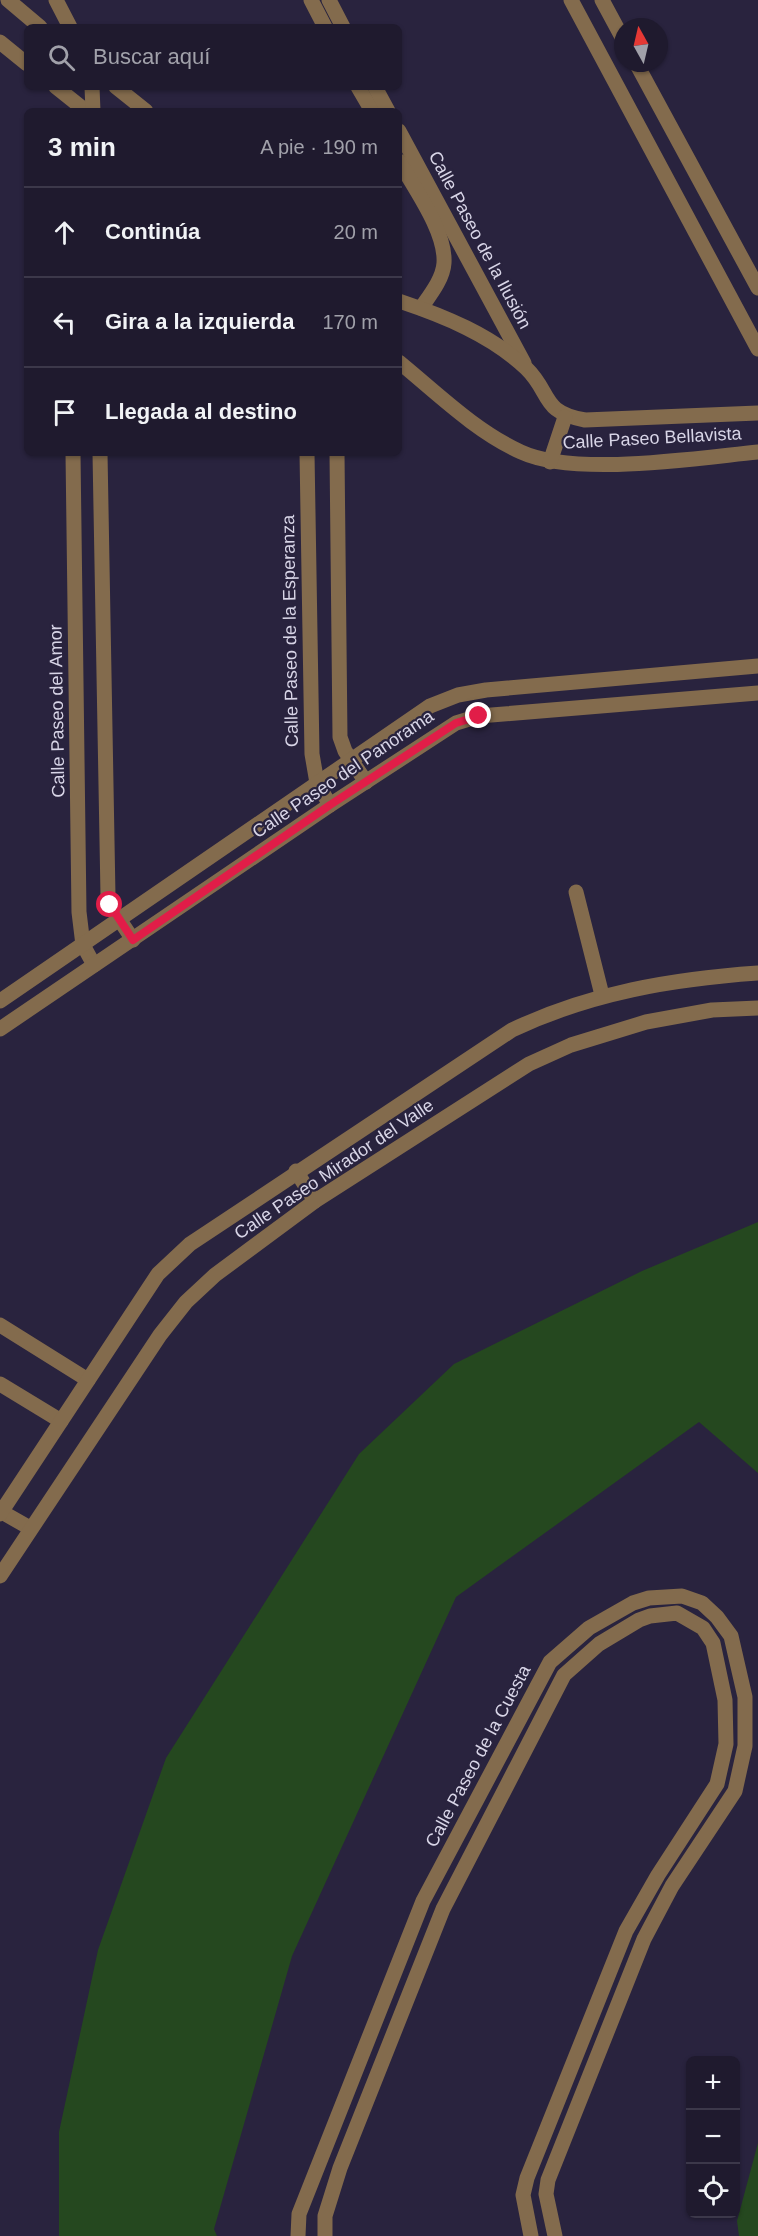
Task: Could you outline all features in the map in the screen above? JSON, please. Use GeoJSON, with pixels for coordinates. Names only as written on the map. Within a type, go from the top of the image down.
{"type":"FeatureCollection","features":[{"type":"Feature","properties":{"kind":"street"},"geometry":{"type":"LineString","coordinates":[[8,0],[36,24]]}},
{"type":"Feature","properties":{"kind":"street"},"geometry":{"type":"LineString","coordinates":[[56,0],[68,24]]}},
{"type":"Feature","properties":{"kind":"street"},"geometry":{"type":"LineString","coordinates":[[311,0],[324,24]]}},
{"type":"Feature","properties":{"kind":"street"},"geometry":{"type":"LineString","coordinates":[[329,0],[341,24]]}},
{"type":"Feature","properties":{"kind":"street"},"geometry":{"type":"LineString","coordinates":[[571,0],[758,349]]}},
{"type":"Feature","properties":{"kind":"street"},"geometry":{"type":"LineString","coordinates":[[602,0],[614,22]]}},
{"type":"Feature","properties":{"kind":"street"},"geometry":{"type":"LineString","coordinates":[[0,42],[24,62]]}},
{"type":"Feature","properties":{"kind":"street"},"geometry":{"type":"LineString","coordinates":[[641,72],[758,288]]}},
{"type":"Feature","properties":{"kind":"street"},"geometry":{"type":"LineString","coordinates":[[92,90],[93,108]]}},
{"type":"Feature","properties":{"kind":"street"},"geometry":{"type":"LineString","coordinates":[[120,90],[142,108]]}},
{"type":"Feature","properties":{"kind":"street"},"geometry":{"type":"LineString","coordinates":[[360,90],[370,108]]}},
{"type":"Feature","properties":{"kind":"street"},"geometry":{"type":"LineString","coordinates":[[377,90],[386,108]]}},
{"type":"Feature","properties":{"kind":"street","name":"Calle Paseo de la Ilusión"},"geometry":{"type":"LineString","coordinates":[[402,137],[527,369]]}},
{"type":"Feature","properties":{"kind":"street","name":"Calle Paseo de la Ilusión"},"geometry":{"type":"LineString","coordinates":[[402,166],[442,239],[444,264],[435,287],[421,308]]}},
{"type":"Feature","properties":{"kind":"street","name":"Calle Paseo Bellavista"},"geometry":{"type":"LineString","coordinates":[[402,302],[421,308],[491,341],[527,369],[549,404],[565,417],[585,420],[758,413]]}},
{"type":"Feature","properties":{"kind":"street","name":"Calle Paseo Bellavista"},"geometry":{"type":"LineString","coordinates":[[402,364],[480,429],[521,452],[550,462],[634,462],[758,452]]}},
{"type":"Feature","properties":{"kind":"street"},"geometry":{"type":"LineString","coordinates":[[550,462],[565,417]]}},
{"type":"Feature","properties":{"kind":"street","name":"Calle Paseo del Amor"},"geometry":{"type":"LineString","coordinates":[[73,456],[79,912],[83,945],[94,965]]}},
{"type":"Feature","properties":{"kind":"street"},"geometry":{"type":"LineString","coordinates":[[100,456],[108,896],[119,921],[133,940]]}},
{"type":"Feature","properties":{"kind":"street","name":"Calle Paseo de la Esperanza"},"geometry":{"type":"LineString","coordinates":[[306,456],[312,754],[317,783],[330,805]]}},
{"type":"Feature","properties":{"kind":"street"},"geometry":{"type":"LineString","coordinates":[[337,456],[340,737],[351,762],[366,782]]}},
{"type":"Feature","properties":{"kind":"street","name":"Calle Paseo del Panorama"},"geometry":{"type":"LineString","coordinates":[[0,1001],[430,706],[458,696],[486,690],[758,666]]}},
{"type":"Feature","properties":{"kind":"street","name":"Calle Paseo del Panorama"},"geometry":{"type":"LineString","coordinates":[[0,1029],[330,805],[467,718],[758,693]]}},
{"type":"Feature","properties":{"kind":"street"},"geometry":{"type":"LineString","coordinates":[[576,892],[602,995]]}},
{"type":"Feature","properties":{"kind":"street","name":"Calle Paseo Mirador del Valle"},"geometry":{"type":"LineString","coordinates":[[0,1512],[158,1274],[190,1244],[512,1030],[537,1018],[602,995],[708,976],[758,973]]}},
{"type":"Feature","properties":{"kind":"street","name":"Calle Paseo Mirador del Valle"},"geometry":{"type":"LineString","coordinates":[[0,1576],[153,1345],[186,1302],[215,1275],[315,1201],[529,1064],[571,1045],[677,1016],[758,1008]]}},
{"type":"Feature","properties":{"kind":"street"},"geometry":{"type":"LineString","coordinates":[[296,1172],[315,1201]]}},
{"type":"Feature","properties":{"kind":"street"},"geometry":{"type":"LineString","coordinates":[[0,1325],[88,1380]]}},
{"type":"Feature","properties":{"kind":"street"},"geometry":{"type":"LineString","coordinates":[[0,1384],[61,1421]]}},
{"type":"Feature","properties":{"kind":"street"},"geometry":{"type":"LineString","coordinates":[[0,1512],[30,1528]]}},
{"type":"Feature","properties":{"kind":"street","name":"Calle Paseo de la Cuesta"},"geometry":{"type":"LineString","coordinates":[[298,2236],[299,2214],[423,1901],[550,1662],[589,1628],[633,1603],[649,1598],[682,1596],[702,1603],[717,1617],[731,1636],[745,1697],[745,1746],[735,1791],[672,1886],[644,1939],[548,2180],[549,2212],[555,2236]]}},
{"type":"Feature","properties":{"kind":"street"},"geometry":{"type":"LineString","coordinates":[[633,1603],[639,1620]]}},
{"type":"Feature","properties":{"kind":"street","name":"Calle Paseo de la Cuesta"},"geometry":{"type":"LineString","coordinates":[[324,2236],[325,2216],[340,2168],[442,1909],[564,1675],[599,1644],[639,1620],[650,1616],[677,1613],[702,1628],[713,1642],[725,1700],[726,1744],[717,1784],[658,1875],[626,1931],[527,2178],[523,2194],[531,2236]]}},
{"type":"Feature","properties":{"kind":"street"},"geometry":{"type":"LineString","coordinates":[[658,1875],[672,1886]]}},
{"type":"Feature","properties":{"kind":"street"},"geometry":{"type":"LineString","coordinates":[[423,1901],[442,1909]]}},
{"type":"Feature","properties":{"kind":"street"},"geometry":{"type":"LineString","coordinates":[[526,2218],[549,2212]]}},
{"type":"Feature","properties":{"kind":"green space"},"geometry":{"type":"Polygon","coordinates":[[[758,1222],[758,1473],[699,1422],[456,1597],[292,1956],[214,2229],[217,2236],[59,2236],[59,2132],[98,1950],[166,1758],[359,1454],[454,1364],[642,1271],[758,1222]]]}},
{"type":"Feature","properties":{"kind":"green space"},"geometry":{"type":"Polygon","coordinates":[[[758,2143],[758,2236],[739,2236],[737,2221],[740,2218],[740,2210],[758,2143]]]}},
{"type":"Feature","properties":{"kind":"route"},"geometry":{"type":"LineString","coordinates":[[110,905],[133,940],[330,805],[456,723],[479,716]]}}]}
